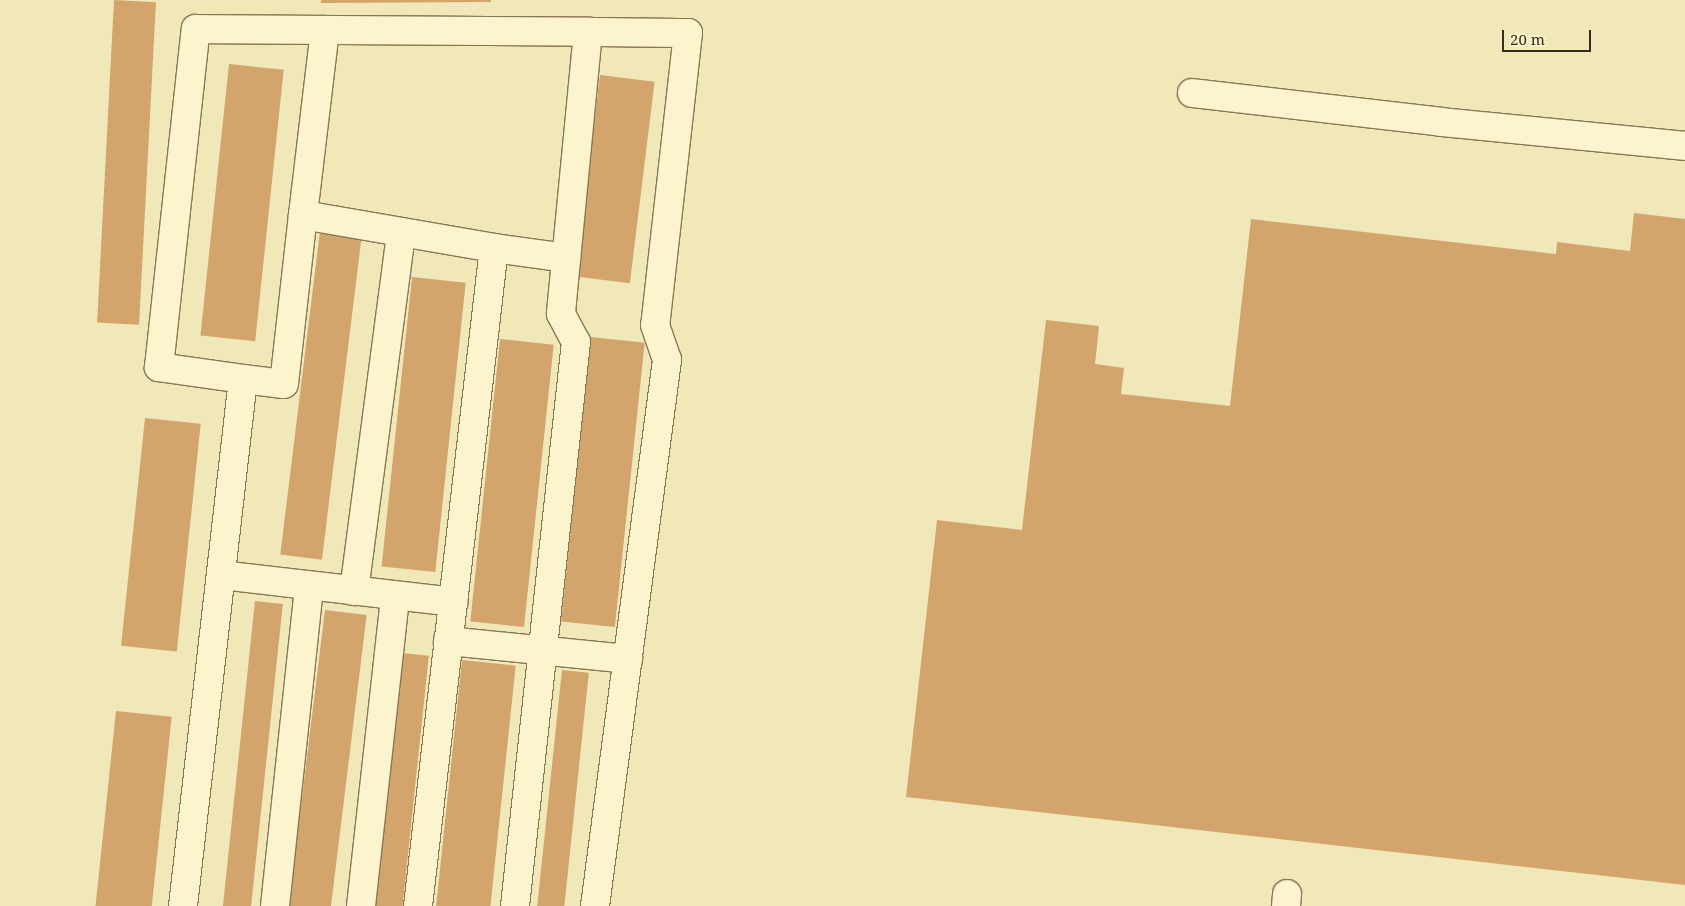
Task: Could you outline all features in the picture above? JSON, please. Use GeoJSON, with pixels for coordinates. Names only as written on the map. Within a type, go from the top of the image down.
{"type":"FeatureCollection","features":[{"type":"Feature","properties":{"kind":"lane"},"geometry":{"type":"LineString","coordinates":[[326,30],[284,384],[243,380],[160,367],[196,29],[588,32],[688,33],[655,326],[667,360],[595,906]]}},
{"type":"Feature","properties":{"kind":"lane"},"geometry":{"type":"LineString","coordinates":[[515,906],[576,342],[561,314],[588,32]]}},
{"type":"Feature","properties":{"kind":"lane"},"geometry":{"type":"LineString","coordinates":[[1192,93],[1441,122],[1685,146]]}},
{"type":"Feature","properties":{"kind":"lane"},"geometry":{"type":"LineString","coordinates":[[303,215],[494,248],[566,258]]}},
{"type":"Feature","properties":{"kind":"lane"},"geometry":{"type":"LineString","coordinates":[[354,591],[401,232]]}},
{"type":"Feature","properties":{"kind":"lane"},"geometry":{"type":"LineString","coordinates":[[418,906],[494,248]]}},
{"type":"Feature","properties":{"kind":"lane"},"geometry":{"type":"LineString","coordinates":[[182,906],[243,380]]}},
{"type":"Feature","properties":{"kind":"lane"},"geometry":{"type":"LineString","coordinates":[[221,575],[453,602]]}},
{"type":"Feature","properties":{"kind":"lane"},"geometry":{"type":"LineString","coordinates":[[275,906],[309,586]]}},
{"type":"Feature","properties":{"kind":"lane"},"geometry":{"type":"LineString","coordinates":[[361,906],[395,596]]}},
{"type":"Feature","properties":{"kind":"lane"},"geometry":{"type":"LineString","coordinates":[[448,641],[628,659]]}},
{"type":"Feature","properties":{"kind":"building"},"geometry":{"type":"Polygon","coordinates":[[[114,0],[156,2],[139,325],[97,323],[114,0]]]}},
{"type":"Feature","properties":{"kind":"building"},"geometry":{"type":"Polygon","coordinates":[[[321,0],[491,0],[491,2],[321,3],[321,0]]]}},
{"type":"Feature","properties":{"kind":"building"},"geometry":{"type":"Polygon","coordinates":[[[229,64],[284,70],[255,341],[200,336],[229,64]]]}},
{"type":"Feature","properties":{"kind":"building"},"geometry":{"type":"Polygon","coordinates":[[[600,75],[655,82],[630,283],[575,276],[600,75]]]}},
{"type":"Feature","properties":{"kind":"building"},"geometry":{"type":"Polygon","coordinates":[[[1634,213],[1685,219],[1685,885],[906,797],[937,520],[1022,530],[1046,320],[1099,326],[1095,364],[1124,368],[1121,394],[1230,406],[1251,219],[1556,254],[1557,242],[1630,251],[1634,213]]]}},
{"type":"Feature","properties":{"kind":"building"},"geometry":{"type":"Polygon","coordinates":[[[320,231],[362,236],[322,560],[280,555],[320,231]]]}},
{"type":"Feature","properties":{"kind":"building"},"geometry":{"type":"Polygon","coordinates":[[[412,277],[466,283],[435,572],[382,566],[412,277]]]}},
{"type":"Feature","properties":{"kind":"building"},"geometry":{"type":"Polygon","coordinates":[[[591,337],[645,343],[615,627],[561,621],[591,337]]]}},
{"type":"Feature","properties":{"kind":"building"},"geometry":{"type":"Polygon","coordinates":[[[500,339],[554,345],[524,627],[470,621],[500,339]]]}},
{"type":"Feature","properties":{"kind":"building"},"geometry":{"type":"Polygon","coordinates":[[[145,418],[201,424],[177,652],[121,646],[145,418]]]}},
{"type":"Feature","properties":{"kind":"building"},"geometry":{"type":"Polygon","coordinates":[[[255,601],[283,604],[251,906],[223,906],[255,601]]]}},
{"type":"Feature","properties":{"kind":"building"},"geometry":{"type":"Polygon","coordinates":[[[325,610],[367,615],[331,906],[289,906],[325,610]]]}},
{"type":"Feature","properties":{"kind":"building"},"geometry":{"type":"Polygon","coordinates":[[[402,653],[429,656],[403,906],[375,906],[402,653]]]}},
{"type":"Feature","properties":{"kind":"building"},"geometry":{"type":"Polygon","coordinates":[[[462,660],[516,666],[490,906],[436,906],[462,660]]]}},
{"type":"Feature","properties":{"kind":"building"},"geometry":{"type":"Polygon","coordinates":[[[562,670],[589,673],[564,906],[537,906],[562,670]]]}},
{"type":"Feature","properties":{"kind":"building"},"geometry":{"type":"Polygon","coordinates":[[[116,711],[172,717],[152,906],[96,906],[116,711]]]}}]}
